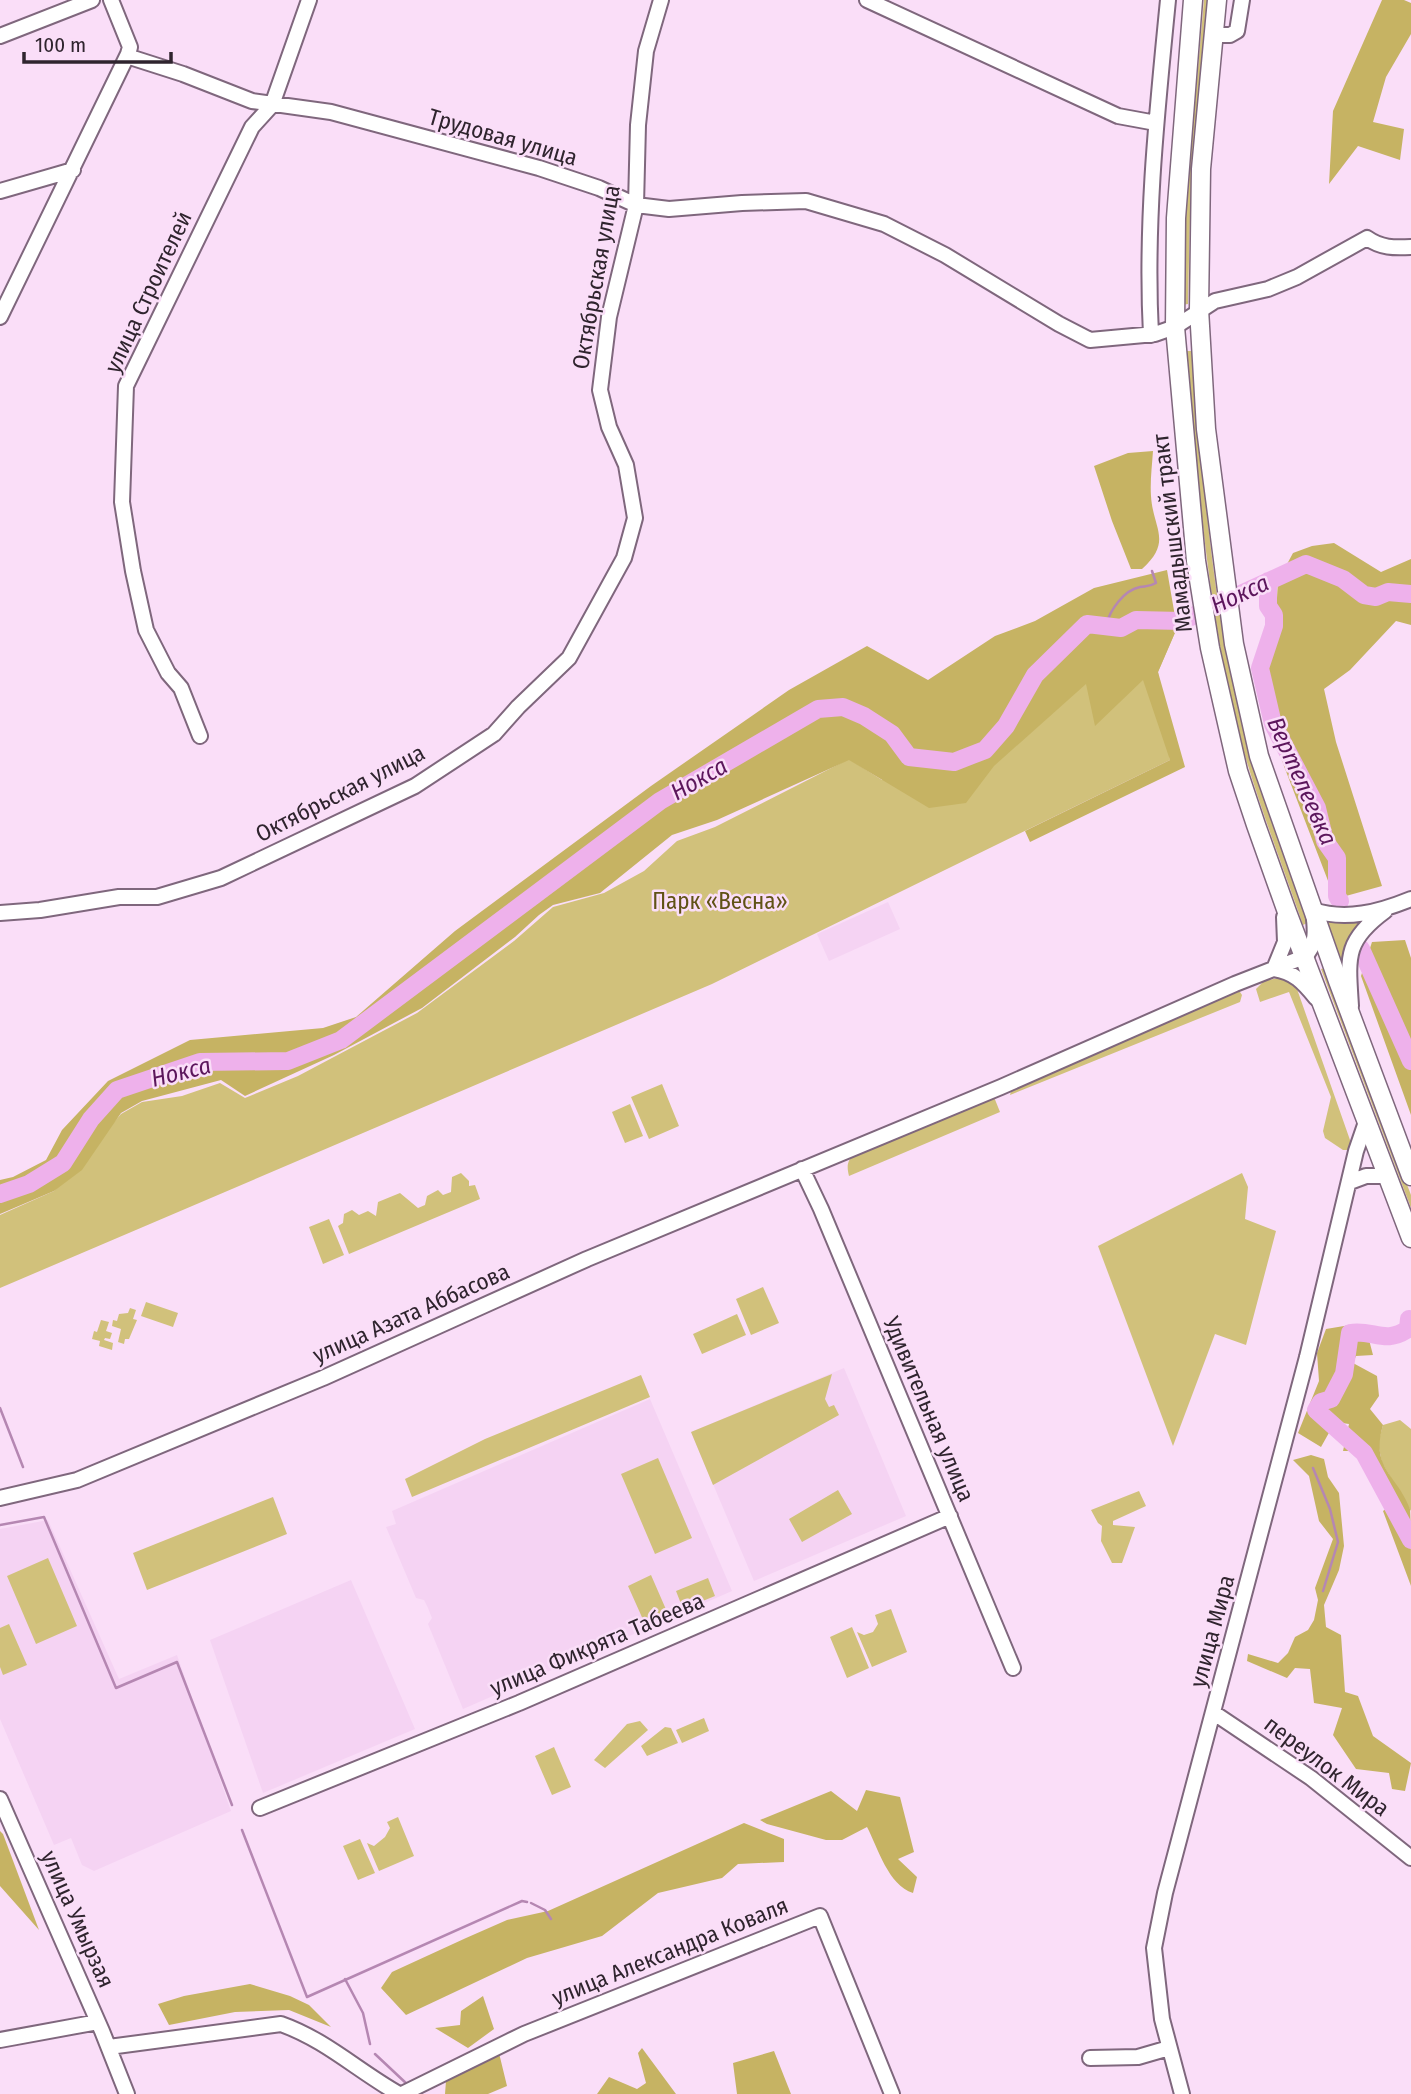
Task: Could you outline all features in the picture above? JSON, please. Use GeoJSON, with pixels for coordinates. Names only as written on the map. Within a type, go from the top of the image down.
{"type":"FeatureCollection","features":[{"type":"Feature","properties":{"kind":"main road","name":"Мамадышский тракт"},"geometry":{"type":"LineString","coordinates":[[1193,0],[1176,218],[1175,327],[1196,561],[1210,648],[1238,771],[1279,890],[1411,1238]]}},
{"type":"Feature","properties":{"kind":"main road","name":"Мамадышский тракт"},"geometry":{"type":"LineString","coordinates":[[1217,0],[1199,206],[1199,309],[1206,429],[1234,644],[1259,756],[1312,910],[1411,1176]]}},
{"type":"Feature","properties":{"kind":"street"},"geometry":{"type":"LineString","coordinates":[[0,36],[92,0]]}},
{"type":"Feature","properties":{"kind":"street"},"geometry":{"type":"LineString","coordinates":[[0,317],[128,54],[130,47],[111,0]]}},
{"type":"Feature","properties":{"kind":"street","name":"улица Строителей"},"geometry":{"type":"LineString","coordinates":[[200,736],[181,688],[169,673],[146,631],[133,571],[122,502],[126,386],[252,127],[272,105],[309,0]]}},
{"type":"Feature","properties":{"kind":"street","name":"Октябрьская улица"},"geometry":{"type":"LineString","coordinates":[[0,913],[40,910],[119,897],[157,897],[221,878],[415,786],[494,734],[569,658],[624,558],[635,518],[626,465],[609,427],[600,390],[609,317],[636,205],[638,125],[646,51],[661,0]]}},
{"type":"Feature","properties":{"kind":"street"},"geometry":{"type":"LineString","coordinates":[[867,0],[1118,116],[1156,123]]}},
{"type":"Feature","properties":{"kind":"street"},"geometry":{"type":"LineString","coordinates":[[1151,335],[1149,213],[1168,0]]}},
{"type":"Feature","properties":{"kind":"street"},"geometry":{"type":"LineString","coordinates":[[1213,35],[1230,35],[1237,31],[1242,0]]}},
{"type":"Feature","properties":{"kind":"street","name":"Трудовая улица"},"geometry":{"type":"LineString","coordinates":[[128,54],[132,58],[183,74],[252,101],[331,112],[457,148],[504,158],[599,188],[636,205],[669,209],[806,201],[884,224],[945,255],[1090,340],[1151,335],[1175,327],[1215,301],[1268,289],[1297,277],[1367,238],[1374,244],[1391,248],[1411,247]]}},
{"type":"Feature","properties":{"kind":"street"},"geometry":{"type":"LineString","coordinates":[[0,191],[73,170]]}},
{"type":"Feature","properties":{"kind":"street"},"geometry":{"type":"LineString","coordinates":[[1279,890],[1286,929],[1285,942],[1273,969],[1287,971],[1299,978],[1323,1007]]}},
{"type":"Feature","properties":{"kind":"street"},"geometry":{"type":"LineString","coordinates":[[1304,957],[1313,943],[1312,910],[1336,916],[1351,916],[1411,899]]}},
{"type":"Feature","properties":{"kind":"street"},"geometry":{"type":"LineString","coordinates":[[1353,1021],[1349,960],[1353,946],[1361,930],[1390,907]]}},
{"type":"Feature","properties":{"kind":"street","name":"улица Азата Аббасова"},"geometry":{"type":"LineString","coordinates":[[0,1498],[77,1480],[323,1378],[587,1259],[1001,1087],[1304,957]]}},
{"type":"Feature","properties":{"kind":"street","name":"улица Мира"},"geometry":{"type":"LineString","coordinates":[[1182,2094],[1162,2020],[1154,1948],[1165,1894],[1307,1357],[1356,1151],[1366,1122]]}},
{"type":"Feature","properties":{"kind":"street","name":"Удивительная улица"},"geometry":{"type":"LineString","coordinates":[[802,1170],[1013,1668]]}},
{"type":"Feature","properties":{"kind":"street"},"geometry":{"type":"LineString","coordinates":[[1350,1182],[1366,1176],[1387,1177]]}},
{"type":"Feature","properties":{"kind":"street","name":"улица Фикрята Табеева"},"geometry":{"type":"LineString","coordinates":[[260,1808],[519,1703],[950,1516]]}},
{"type":"Feature","properties":{"kind":"street","name":"переулок Мира"},"geometry":{"type":"LineString","coordinates":[[1214,1713],[1311,1778],[1411,1858]]}},
{"type":"Feature","properties":{"kind":"street","name":"улица Умырзая"},"geometry":{"type":"LineString","coordinates":[[0,1799],[127,2094]]}},
{"type":"Feature","properties":{"kind":"street","name":"улица Александра Коваля"},"geometry":{"type":"LineString","coordinates":[[400,2094],[524,2034],[820,1916],[892,2094]]}},
{"type":"Feature","properties":{"kind":"street"},"geometry":{"type":"LineString","coordinates":[[0,2040],[98,2022]]}},
{"type":"Feature","properties":{"kind":"street"},"geometry":{"type":"LineString","coordinates":[[111,2052],[281,2024],[334,2049],[368,2077],[400,2094]]}},
{"type":"Feature","properties":{"kind":"street"},"geometry":{"type":"LineString","coordinates":[[1090,2058],[1138,2057],[1169,2048]]}},
{"type":"Feature","properties":{"kind":"shaded area"},"geometry":{"type":"Polygon","coordinates":[[[1382,0],[1404,0],[1411,3],[1411,34],[1386,77],[1373,122],[1404,129],[1400,160],[1358,146],[1329,184],[1333,111],[1382,0]]]}},
{"type":"Feature","properties":{"kind":"shaded area"},"geometry":{"type":"Polygon","coordinates":[[[1153,451],[1151,496],[1159,542],[1157,550],[1142,569],[1131,569],[1094,466],[1128,453],[1153,451]]]}},
{"type":"Feature","properties":{"kind":"shaded area"},"geometry":{"type":"Polygon","coordinates":[[[1334,543],[1381,572],[1411,559],[1411,625],[1396,621],[1350,670],[1324,689],[1336,742],[1382,886],[1335,899],[1269,727],[1257,654],[1276,615],[1278,581],[1293,553],[1312,546],[1334,543]]]}},
{"type":"Feature","properties":{"kind":"shaded area"},"geometry":{"type":"Polygon","coordinates":[[[1167,570],[1177,628],[1158,672],[1185,767],[1030,842],[1025,831],[1170,760],[1143,680],[1095,726],[1086,684],[994,766],[966,803],[929,808],[849,760],[717,820],[672,835],[600,893],[553,905],[422,1008],[334,1055],[245,1096],[221,1080],[142,1101],[121,1113],[82,1170],[54,1191],[0,1214],[0,1180],[13,1177],[46,1160],[62,1130],[108,1081],[190,1040],[323,1028],[356,1017],[455,931],[651,786],[789,690],[867,646],[928,680],[995,636],[1035,621],[1094,588],[1167,570]]]}},
{"type":"Feature","properties":{"kind":"shaded area"},"geometry":{"type":"Polygon","coordinates":[[[888,902],[900,929],[829,961],[817,934],[888,902]]]}},
{"type":"Feature","properties":{"kind":"shaded area"},"geometry":{"type":"Polygon","coordinates":[[[1405,940],[1411,958],[1411,1115],[1361,976],[1372,942],[1405,940]]]}},
{"type":"Feature","properties":{"kind":"shaded area"},"geometry":{"type":"Polygon","coordinates":[[[1356,1324],[1368,1336],[1373,1355],[1356,1356],[1353,1363],[1377,1376],[1379,1396],[1370,1409],[1383,1425],[1380,1440],[1382,1462],[1410,1509],[1411,1586],[1383,1511],[1390,1506],[1359,1451],[1343,1451],[1349,1424],[1335,1422],[1321,1447],[1298,1433],[1319,1381],[1317,1353],[1326,1329],[1356,1324]]]}},
{"type":"Feature","properties":{"kind":"shaded area"},"geometry":{"type":"Polygon","coordinates":[[[844,1368],[906,1516],[754,1581],[691,1432],[844,1368]]]}},
{"type":"Feature","properties":{"kind":"shaded area"},"geometry":{"type":"Polygon","coordinates":[[[650,1399],[732,1591],[463,1709],[428,1624],[432,1618],[428,1608],[424,1600],[416,1598],[386,1527],[396,1524],[392,1511],[650,1399]]]}},
{"type":"Feature","properties":{"kind":"shaded area"},"geometry":{"type":"Polygon","coordinates":[[[1311,1455],[1324,1459],[1328,1477],[1339,1493],[1344,1546],[1339,1570],[1324,1605],[1326,1627],[1341,1635],[1345,1692],[1358,1696],[1373,1736],[1411,1763],[1405,1791],[1392,1789],[1389,1773],[1356,1769],[1333,1735],[1342,1708],[1314,1703],[1310,1669],[1295,1668],[1287,1678],[1247,1661],[1248,1654],[1278,1663],[1288,1653],[1295,1637],[1308,1630],[1314,1620],[1318,1600],[1315,1588],[1333,1539],[1319,1521],[1309,1476],[1293,1460],[1311,1455]]]}},
{"type":"Feature","properties":{"kind":"shaded area"},"geometry":{"type":"Polygon","coordinates":[[[48,1520],[119,1679],[177,1655],[231,1811],[94,1871],[82,1865],[71,1838],[54,1845],[0,1719],[0,1529],[48,1520]]]}},
{"type":"Feature","properties":{"kind":"shaded area"},"geometry":{"type":"Polygon","coordinates":[[[351,1580],[415,1729],[263,1793],[210,1640],[351,1580]]]}},
{"type":"Feature","properties":{"kind":"shaded area"},"geometry":{"type":"Polygon","coordinates":[[[866,1790],[900,1797],[914,1852],[898,1859],[917,1877],[913,1893],[904,1889],[890,1874],[867,1827],[842,1840],[826,1840],[760,1820],[831,1791],[857,1811],[866,1790]]]}},
{"type":"Feature","properties":{"kind":"shaded area"},"geometry":{"type":"Polygon","coordinates":[[[744,1823],[784,1839],[784,1862],[738,1864],[722,1878],[658,1893],[602,1936],[527,1958],[406,2015],[381,1988],[392,1972],[466,1938],[507,1920],[548,1911],[744,1823]]]}},
{"type":"Feature","properties":{"kind":"shaded area"},"geometry":{"type":"Polygon","coordinates":[[[0,1831],[3,1834],[39,1930],[0,1886],[0,1831]]]}},
{"type":"Feature","properties":{"kind":"shaded area"},"geometry":{"type":"Polygon","coordinates":[[[250,1984],[290,1996],[309,2005],[331,2027],[289,2010],[235,2012],[169,2025],[158,2004],[184,1996],[250,1984]]]}},
{"type":"Feature","properties":{"kind":"shaded area"},"geometry":{"type":"Polygon","coordinates":[[[483,1996],[494,2029],[468,2048],[435,2028],[460,2025],[461,2011],[483,1996]]]}},
{"type":"Feature","properties":{"kind":"shaded area"},"geometry":{"type":"Polygon","coordinates":[[[642,2048],[676,2094],[597,2094],[609,2077],[637,2089],[646,2083],[638,2053],[642,2048]]]}},
{"type":"Feature","properties":{"kind":"shaded area"},"geometry":{"type":"Polygon","coordinates":[[[774,2051],[791,2094],[737,2094],[733,2063],[774,2051]]]}},
{"type":"Feature","properties":{"kind":"shaded area"},"geometry":{"type":"Polygon","coordinates":[[[499,2053],[507,2086],[488,2094],[445,2094],[446,2081],[499,2053]]]}},
{"type":"Feature","properties":{"kind":"green space"},"geometry":{"type":"Polygon","coordinates":[[[1204,0],[1210,0],[1190,216],[1188,304],[1182,305],[1185,216],[1204,0]]]}},
{"type":"Feature","properties":{"kind":"green space"},"geometry":{"type":"Polygon","coordinates":[[[1187,351],[1193,351],[1208,523],[1226,652],[1250,752],[1307,923],[1303,925],[1254,784],[1230,698],[1208,569],[1187,351]]]}},
{"type":"Feature","properties":{"kind":"green space","name":"Парк «Весна»"},"geometry":{"type":"Polygon","coordinates":[[[1177,628],[1158,672],[1170,760],[712,984],[0,1288],[0,1215],[54,1191],[121,1114],[142,1102],[182,1096],[220,1083],[245,1098],[298,1076],[417,1013],[514,941],[553,907],[604,893],[644,871],[677,841],[715,827],[849,759],[882,780],[994,765],[1086,683],[1177,628]]]}},
{"type":"Feature","properties":{"kind":"green space"},"geometry":{"type":"Polygon","coordinates":[[[1367,915],[1346,972],[1324,917],[1367,915]]]}},
{"type":"Feature","properties":{"kind":"green space"},"geometry":{"type":"Polygon","coordinates":[[[1325,968],[1411,1195],[1411,1208],[1321,969],[1325,968]]]}},
{"type":"Feature","properties":{"kind":"green space"},"geometry":{"type":"Polygon","coordinates":[[[1283,977],[1297,989],[1350,1140],[1350,1150],[1343,1150],[1325,1138],[1323,1131],[1331,1097],[1289,992],[1260,1002],[1256,989],[1264,981],[1283,977]]]}},
{"type":"Feature","properties":{"kind":"green space"},"geometry":{"type":"Polygon","coordinates":[[[1234,991],[1242,995],[1240,1002],[1010,1095],[1012,1088],[1234,991]]]}},
{"type":"Feature","properties":{"kind":"green space"},"geometry":{"type":"Polygon","coordinates":[[[662,1084],[679,1126],[649,1139],[631,1097],[662,1084]]]}},
{"type":"Feature","properties":{"kind":"green space"},"geometry":{"type":"Polygon","coordinates":[[[994,1097],[1000,1112],[849,1176],[848,1162],[856,1152],[994,1097]]]}},
{"type":"Feature","properties":{"kind":"green space"},"geometry":{"type":"Polygon","coordinates":[[[630,1104],[643,1136],[625,1143],[612,1112],[630,1104]]]}},
{"type":"Feature","properties":{"kind":"green space"},"geometry":{"type":"Polygon","coordinates":[[[461,1173],[469,1181],[469,1186],[475,1185],[480,1199],[349,1254],[338,1226],[343,1223],[344,1214],[352,1210],[359,1215],[368,1211],[376,1216],[378,1202],[400,1193],[418,1208],[425,1205],[427,1196],[438,1190],[443,1195],[451,1192],[452,1177],[461,1173]]]}},
{"type":"Feature","properties":{"kind":"green space"},"geometry":{"type":"Polygon","coordinates":[[[1242,1173],[1248,1187],[1245,1219],[1276,1231],[1246,1345],[1215,1334],[1173,1446],[1098,1246],[1242,1173]]]}},
{"type":"Feature","properties":{"kind":"green space"},"geometry":{"type":"Polygon","coordinates":[[[329,1219],[344,1255],[323,1264],[309,1227],[329,1219]]]}},
{"type":"Feature","properties":{"kind":"green space"},"geometry":{"type":"Polygon","coordinates":[[[763,1287],[779,1323],[751,1335],[736,1299],[763,1287]]]}},
{"type":"Feature","properties":{"kind":"green space"},"geometry":{"type":"Polygon","coordinates":[[[146,1302],[178,1313],[173,1327],[141,1316],[146,1302]]]}},
{"type":"Feature","properties":{"kind":"green space"},"geometry":{"type":"Polygon","coordinates":[[[130,1308],[136,1310],[133,1319],[137,1320],[124,1344],[118,1342],[121,1329],[112,1326],[113,1320],[117,1321],[119,1314],[128,1313],[130,1308]]]}},
{"type":"Feature","properties":{"kind":"green space"},"geometry":{"type":"Polygon","coordinates":[[[737,1314],[746,1335],[702,1354],[693,1334],[737,1314]]]}},
{"type":"Feature","properties":{"kind":"green space"},"geometry":{"type":"Polygon","coordinates":[[[101,1320],[109,1322],[106,1331],[112,1333],[110,1339],[104,1340],[113,1343],[112,1350],[99,1346],[100,1341],[92,1339],[101,1320]]]}},
{"type":"Feature","properties":{"kind":"green space"},"geometry":{"type":"Polygon","coordinates":[[[832,1374],[825,1399],[829,1407],[834,1405],[839,1415],[713,1485],[691,1432],[832,1374]]]}},
{"type":"Feature","properties":{"kind":"green space"},"geometry":{"type":"Polygon","coordinates":[[[641,1375],[650,1397],[412,1497],[405,1479],[485,1439],[641,1375]]]}},
{"type":"Feature","properties":{"kind":"green space"},"geometry":{"type":"Polygon","coordinates":[[[1400,1420],[1411,1429],[1411,1511],[1382,1463],[1378,1443],[1383,1425],[1400,1420]]]}},
{"type":"Feature","properties":{"kind":"green space"},"geometry":{"type":"Polygon","coordinates":[[[658,1458],[692,1538],[655,1554],[621,1474],[658,1458]]]}},
{"type":"Feature","properties":{"kind":"green space"},"geometry":{"type":"Polygon","coordinates":[[[838,1490],[852,1514],[802,1542],[789,1519],[838,1490]]]}},
{"type":"Feature","properties":{"kind":"green space"},"geometry":{"type":"Polygon","coordinates":[[[1139,1491],[1146,1506],[1113,1521],[1113,1525],[1135,1527],[1122,1563],[1112,1563],[1101,1541],[1102,1526],[1091,1510],[1139,1491]]]}},
{"type":"Feature","properties":{"kind":"green space"},"geometry":{"type":"Polygon","coordinates":[[[273,1497],[287,1534],[147,1590],[133,1553],[273,1497]]]}},
{"type":"Feature","properties":{"kind":"green space"},"geometry":{"type":"Polygon","coordinates":[[[48,1558],[77,1626],[36,1644],[7,1576],[48,1558]]]}},
{"type":"Feature","properties":{"kind":"green space"},"geometry":{"type":"Polygon","coordinates":[[[651,1575],[668,1614],[645,1624],[628,1586],[651,1575]]]}},
{"type":"Feature","properties":{"kind":"green space"},"geometry":{"type":"Polygon","coordinates":[[[708,1578],[715,1596],[683,1609],[676,1591],[708,1578]]]}},
{"type":"Feature","properties":{"kind":"green space"},"geometry":{"type":"Polygon","coordinates":[[[891,1609],[907,1652],[872,1667],[857,1632],[864,1635],[873,1632],[878,1624],[875,1615],[891,1609]]]}},
{"type":"Feature","properties":{"kind":"green space"},"geometry":{"type":"Polygon","coordinates":[[[9,1624],[27,1665],[3,1675],[0,1667],[0,1628],[9,1624]]]}},
{"type":"Feature","properties":{"kind":"green space"},"geometry":{"type":"Polygon","coordinates":[[[852,1627],[869,1668],[847,1678],[830,1637],[852,1627]]]}},
{"type":"Feature","properties":{"kind":"green space"},"geometry":{"type":"Polygon","coordinates":[[[704,1718],[709,1731],[682,1743],[676,1730],[704,1718]]]}},
{"type":"Feature","properties":{"kind":"green space"},"geometry":{"type":"Polygon","coordinates":[[[640,1721],[648,1730],[605,1768],[594,1760],[627,1724],[640,1721]]]}},
{"type":"Feature","properties":{"kind":"green space"},"geometry":{"type":"Polygon","coordinates":[[[665,1727],[671,1728],[678,1743],[647,1756],[641,1746],[665,1727]]]}},
{"type":"Feature","properties":{"kind":"green space"},"geometry":{"type":"Polygon","coordinates":[[[554,1747],[571,1787],[552,1795],[535,1756],[554,1747]]]}},
{"type":"Feature","properties":{"kind":"green space"},"geometry":{"type":"Polygon","coordinates":[[[398,1817],[414,1856],[379,1871],[367,1843],[374,1846],[385,1837],[390,1828],[387,1822],[398,1817]]]}},
{"type":"Feature","properties":{"kind":"green space"},"geometry":{"type":"Polygon","coordinates":[[[360,1839],[375,1873],[358,1880],[343,1846],[360,1839]]]}},
{"type":"Feature","properties":{"kind":"waterway","name":"Нокса"},"geometry":{"type":"LineString","coordinates":[[0,1194],[29,1184],[63,1163],[91,1119],[117,1090],[200,1062],[288,1061],[341,1040],[660,801],[818,709],[843,707],[864,716],[892,734],[909,757],[954,762],[985,750],[1006,726],[1035,675],[1087,624],[1121,628],[1136,620],[1182,621],[1306,564],[1343,579],[1364,595],[1376,597],[1388,592],[1411,594]]}},
{"type":"Feature","properties":{"kind":"waterway"},"geometry":{"type":"LineString","coordinates":[[1106,625],[1114,607],[1123,596],[1134,589],[1156,583],[1152,571]]}},
{"type":"Feature","properties":{"kind":"waterway","name":"Вертелеевка"},"geometry":{"type":"LineString","coordinates":[[1268,581],[1268,606],[1274,615],[1274,626],[1260,668],[1273,724],[1317,808],[1325,841],[1337,858],[1337,896],[1340,901]]}},
{"type":"Feature","properties":{"kind":"waterway","name":"Вертелеевка"},"geometry":{"type":"LineString","coordinates":[[1361,949],[1411,1061]]}},
{"type":"Feature","properties":{"kind":"waterway","name":"Вертелеевка"},"geometry":{"type":"LineString","coordinates":[[1409,1319],[1408,1329],[1392,1336],[1350,1333],[1344,1374],[1331,1399],[1321,1402],[1316,1410],[1364,1453],[1411,1540]]}},
{"type":"Feature","properties":{"kind":"waterway"},"geometry":{"type":"LineString","coordinates":[[0,1408],[23,1467]]}},
{"type":"Feature","properties":{"kind":"waterway"},"geometry":{"type":"LineString","coordinates":[[1313,1468],[1330,1509],[1338,1542],[1323,1591]]}},
{"type":"Feature","properties":{"kind":"waterway"},"geometry":{"type":"LineString","coordinates":[[0,1525],[44,1517],[116,1688],[177,1662],[232,1805]]}},
{"type":"Feature","properties":{"kind":"waterway"},"geometry":{"type":"LineString","coordinates":[[242,1830],[307,1997],[522,1901],[527,1902]]}},
{"type":"Feature","properties":{"kind":"waterway"},"geometry":{"type":"LineString","coordinates":[[531,1903],[545,1910],[551,1919]]}},
{"type":"Feature","properties":{"kind":"waterway"},"geometry":{"type":"LineString","coordinates":[[345,1979],[363,2013],[370,2044]]}},
{"type":"Feature","properties":{"kind":"waterway"},"geometry":{"type":"LineString","coordinates":[[375,2054],[408,2085]]}}]}
